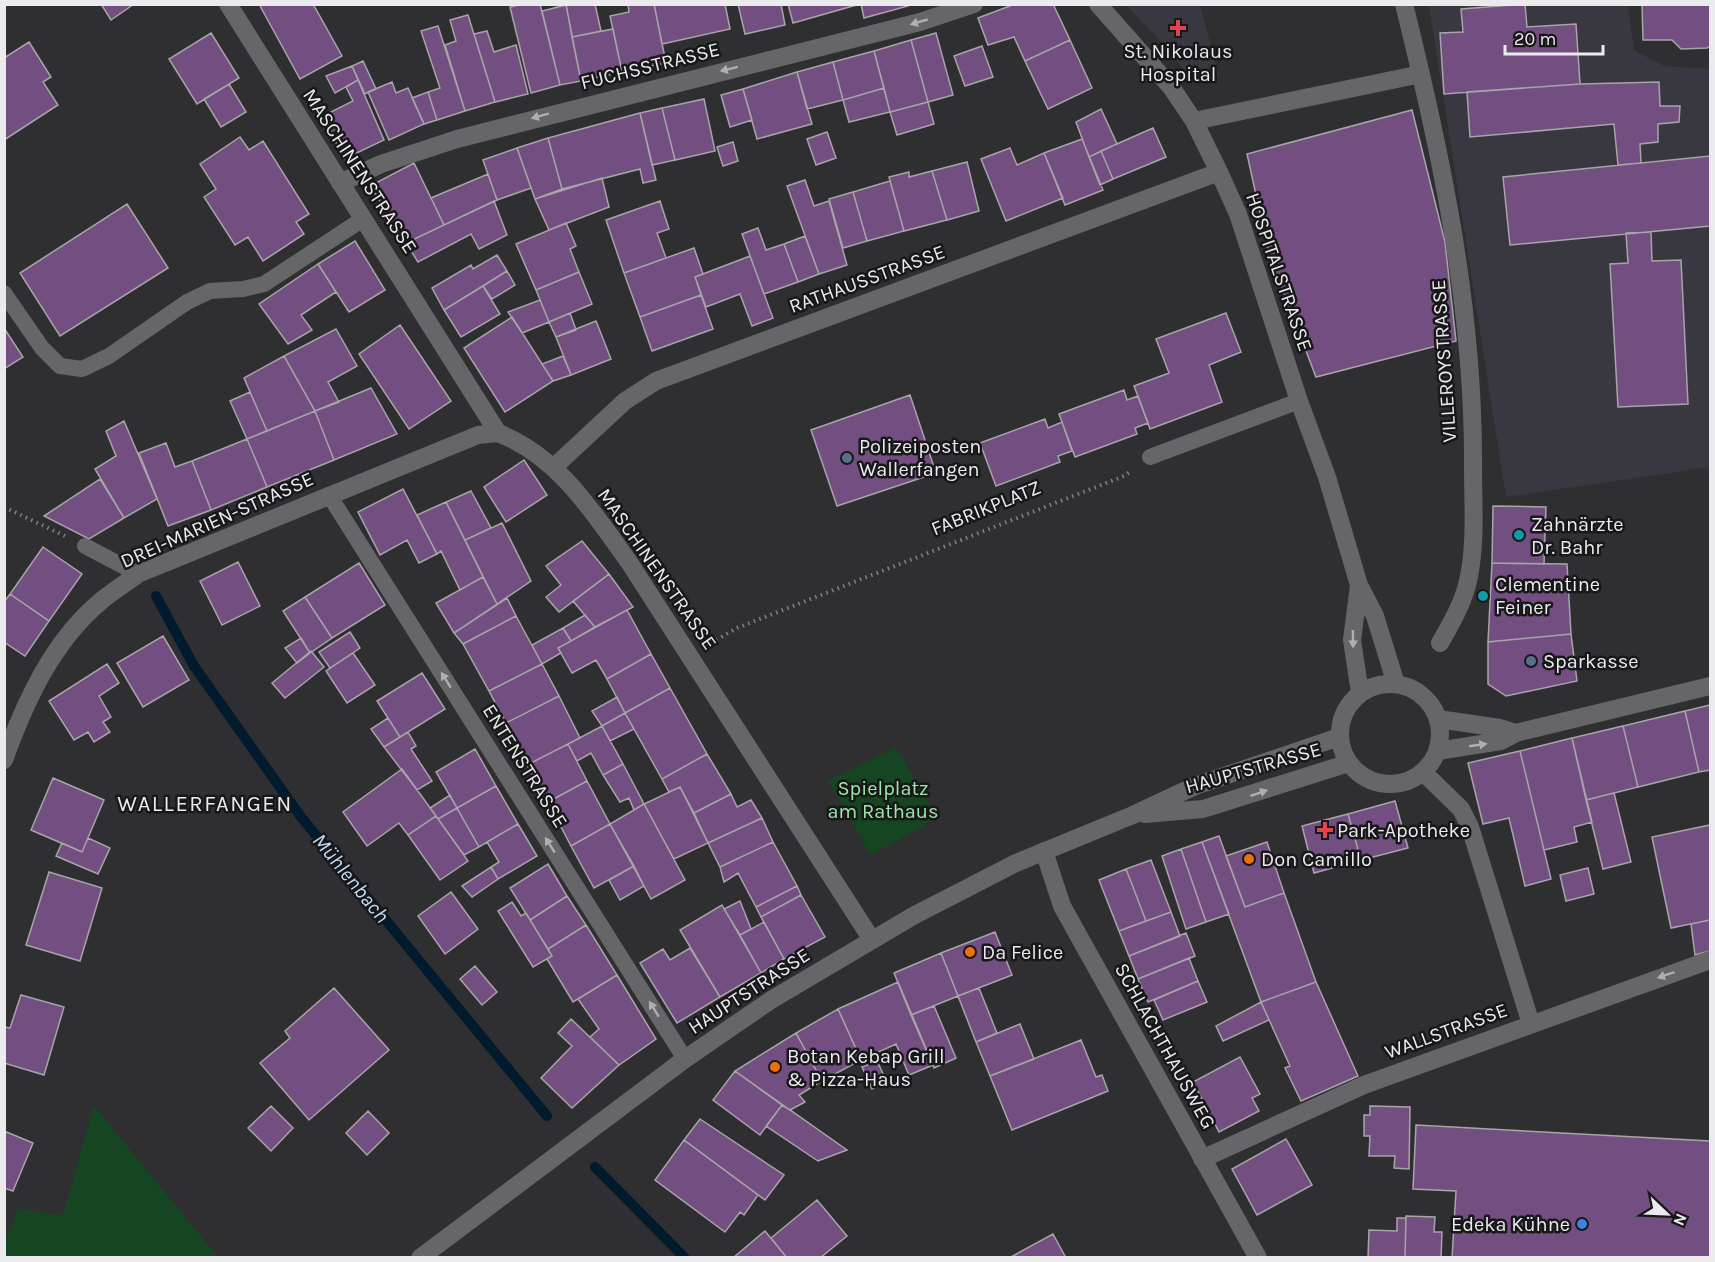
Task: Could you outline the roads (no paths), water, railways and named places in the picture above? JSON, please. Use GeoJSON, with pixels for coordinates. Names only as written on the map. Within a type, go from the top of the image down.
{"type":"FeatureCollection","features":[{"type":"Feature","properties":{"kind":"street","name":"MASCHINENSTRASSE"},"geometry":{"type":"LineString","coordinates":[[228,4],[498,433],[521,442],[554,467],[592,510],[689,654],[872,940]]}},
{"type":"Feature","properties":{"kind":"street","name":"FUCHSSTRASSE"},"geometry":{"type":"LineString","coordinates":[[340,183],[381,164],[456,139],[920,22],[974,4]]}},
{"type":"Feature","properties":{"kind":"street","name":"HOSPITALSTRASSE"},"geometry":{"type":"LineString","coordinates":[[1098,4],[1171,87],[1194,121],[1238,214],[1299,401],[1327,477],[1359,585],[1375,616],[1396,684]]}},
{"type":"Feature","properties":{"kind":"street","name":"VILLEROYSTRASSE"},"geometry":{"type":"LineString","coordinates":[[1404,4],[1454,230],[1467,324],[1473,411],[1473,542],[1469,578],[1459,608],[1440,643]]}},
{"type":"Feature","properties":{"kind":"street"},"geometry":{"type":"LineString","coordinates":[[1194,121],[1421,74]]}},
{"type":"Feature","properties":{"kind":"street","name":"RATHAUSSTRASSE"},"geometry":{"type":"LineString","coordinates":[[554,467],[626,401],[656,381],[1219,172]]}},
{"type":"Feature","properties":{"kind":"street","name":"DREI-MARIEN-STRASSE"},"geometry":{"type":"LineString","coordinates":[[4,760],[37,680],[68,636],[100,602],[138,574],[478,435],[498,433]]}},
{"type":"Feature","properties":{"kind":"street","name":"HOSPITALSTRASSE"},"geometry":{"type":"LineString","coordinates":[[1359,585],[1352,640],[1360,693]]}},
{"type":"Feature","properties":{"kind":"street"},"geometry":{"type":"LineString","coordinates":[[1383,684],[1396,684],[1421,694],[1438,719],[1440,740],[1437,751],[1423,772],[1402,783],[1390,784],[1367,779],[1349,763],[1339,737],[1344,712],[1360,693],[1383,684]]}},
{"type":"Feature","properties":{"kind":"street"},"geometry":{"type":"LineString","coordinates":[[1437,751],[1501,741],[1516,733],[1710,686]]}},
{"type":"Feature","properties":{"kind":"street"},"geometry":{"type":"LineString","coordinates":[[1438,719],[1500,728],[1516,733]]}},
{"type":"Feature","properties":{"kind":"street","name":"HAUPTSTRASSE"},"geometry":{"type":"LineString","coordinates":[[420,1257],[686,1059],[771,1000],[872,940],[972,884],[1044,851],[1133,815],[1195,786],[1339,737]]}},
{"type":"Feature","properties":{"kind":"street","name":"HAUPTSTRASSE"},"geometry":{"type":"LineString","coordinates":[[1133,815],[1203,809],[1349,763]]}},
{"type":"Feature","properties":{"kind":"street"},"geometry":{"type":"LineString","coordinates":[[1423,772],[1461,809],[1470,827],[1531,1024]]}},
{"type":"Feature","properties":{"kind":"street","name":"SCHLACHTHAUSWEG"},"geometry":{"type":"LineString","coordinates":[[1044,851],[1062,906],[1258,1257]]}},
{"type":"Feature","properties":{"kind":"street","name":"WALLSTRASSE"},"geometry":{"type":"LineString","coordinates":[[1202,1160],[1364,1085],[1621,990],[1710,960]]}},
{"type":"Feature","properties":{"kind":"lane"},"geometry":{"type":"LineString","coordinates":[[4,293],[42,348],[60,366],[82,369],[109,356],[187,302],[210,291],[243,289],[264,284],[363,219]]}},
{"type":"Feature","properties":{"kind":"lane"},"geometry":{"type":"LineString","coordinates":[[1150,457],[1299,401]]}},
{"type":"Feature","properties":{"kind":"lane","name":"ENTENSTRASSE"},"geometry":{"type":"LineString","coordinates":[[329,495],[686,1059]]}},
{"type":"Feature","properties":{"kind":"lane"},"geometry":{"type":"LineString","coordinates":[[85,546],[138,574]]}},
{"type":"Feature","properties":{"kind":"waterway","name":"Mühlenbach"},"geometry":{"type":"LineString","coordinates":[[156,596],[194,666],[301,817],[547,1116]]}},
{"type":"Feature","properties":{"kind":"waterway","name":"Mühlenbach"},"geometry":{"type":"LineString","coordinates":[[595,1167],[685,1258]]}},
{"type":"Feature","properties":{"kind":"place","name":"St. Nikolaus Hospital"},"geometry":{"type":"Point","coordinates":[1178,28]}},
{"type":"Feature","properties":{"kind":"place","name":"Polizeiposten Wallerfangen"},"geometry":{"type":"Point","coordinates":[847,458]}},
{"type":"Feature","properties":{"kind":"place","name":"Zahnärzte Dr. Bahr"},"geometry":{"type":"Point","coordinates":[1519,535]}},
{"type":"Feature","properties":{"kind":"place","name":"Clementine Feiner"},"geometry":{"type":"Point","coordinates":[1483,596]}},
{"type":"Feature","properties":{"kind":"place","name":"Sparkasse"},"geometry":{"type":"Point","coordinates":[1531,661]}},
{"type":"Feature","properties":{"kind":"place","name":"Park-Apotheke"},"geometry":{"type":"Point","coordinates":[1325,830]}},
{"type":"Feature","properties":{"kind":"place","name":"Don Camillo"},"geometry":{"type":"Point","coordinates":[1249,859]}},
{"type":"Feature","properties":{"kind":"place","name":"Da Felice"},"geometry":{"type":"Point","coordinates":[970,952]}},
{"type":"Feature","properties":{"kind":"place","name":"Botan Kebap Grill & Pizza-Haus"},"geometry":{"type":"Point","coordinates":[775,1067]}},
{"type":"Feature","properties":{"kind":"place","name":"Edeka Kühne"},"geometry":{"type":"Point","coordinates":[1582,1224]}},
{"type":"Feature","properties":{"kind":"district","name":"WALLERFANGEN"},"geometry":{"type":"Point","coordinates":[205,804]}},
{"type":"Feature","properties":{"kind":"park label","name":"Spielplatz am Rathaus"},"geometry":{"type":"Point","coordinates":[883,800]}}]}
